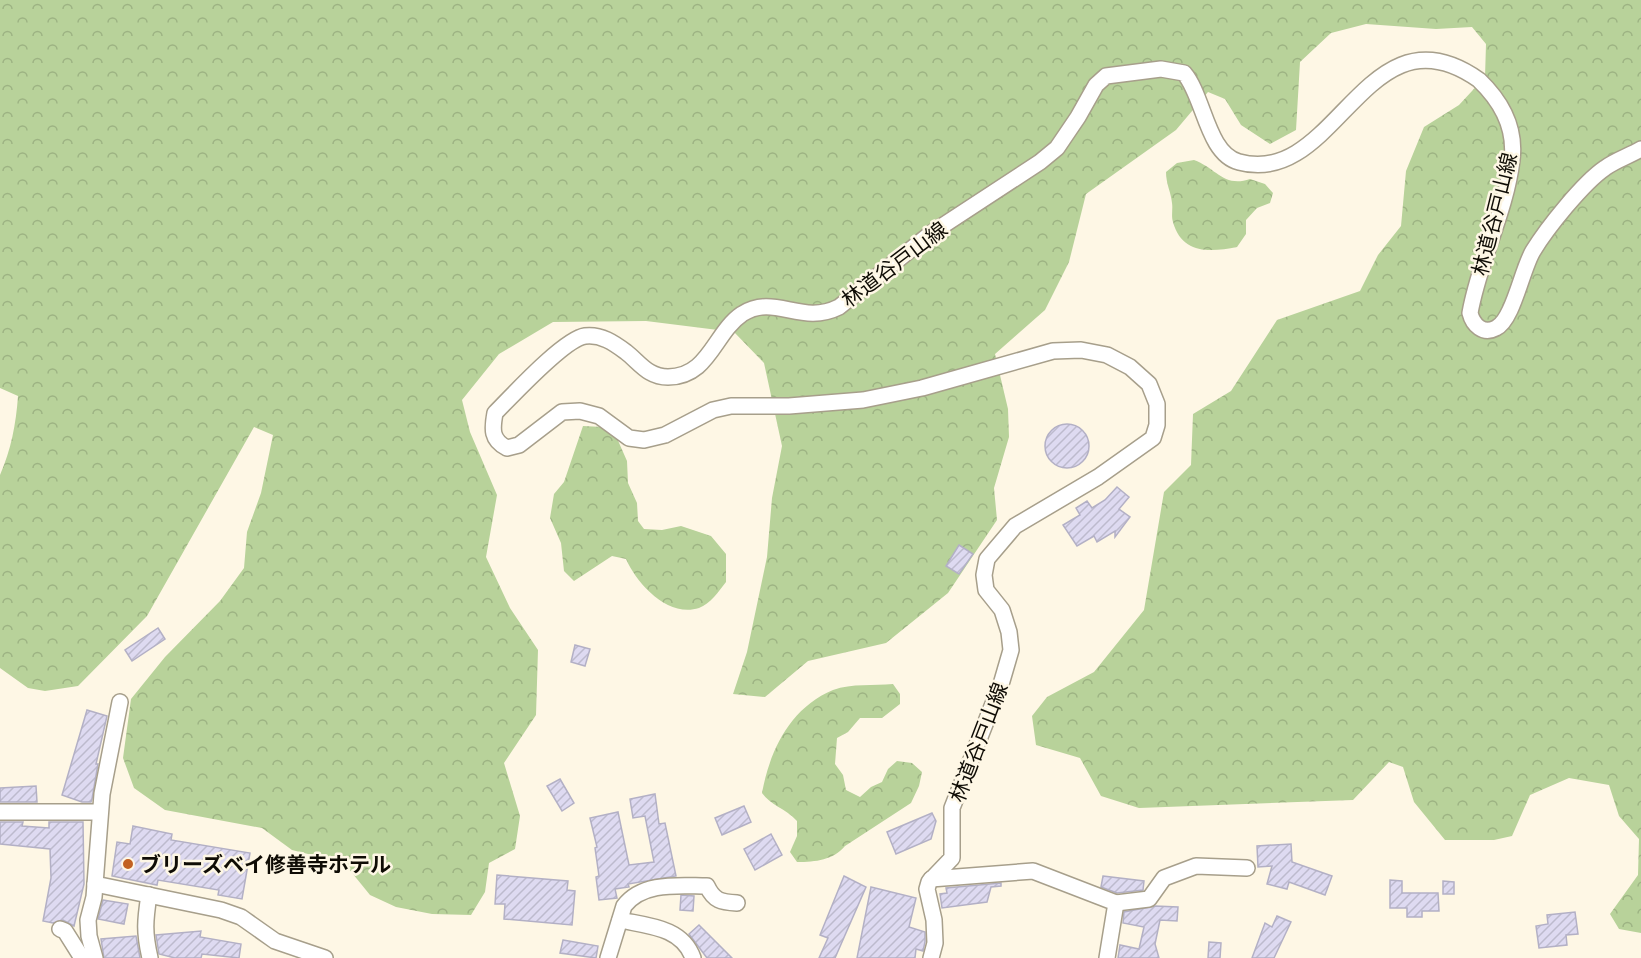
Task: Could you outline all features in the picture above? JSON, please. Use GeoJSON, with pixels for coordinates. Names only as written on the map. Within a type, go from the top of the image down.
{"type":"FeatureCollection","features":[{"type":"Feature","properties":{"kind":"street","name":"林道谷戸山線"},"geometry":{"type":"LineString","coordinates":[[931,879],[952,858],[952,808],[1002,681],[1011,650],[1010,632],[1002,610],[986,590],[984,575],[987,559],[1015,526],[1098,477],[1153,438],[1157,424],[1157,404],[1149,384],[1130,367],[1107,355],[1082,350],[1053,351],[922,388],[863,400],[789,406],[731,406],[712,410],[665,435],[644,440],[629,438],[599,416],[580,411],[562,412],[519,445],[507,448],[498,443],[492,427],[495,413],[519,388],[574,339],[585,336],[613,342],[647,372],[668,377],[687,373],[708,358],[732,324],[741,315],[753,309],[784,308],[809,315],[824,314],[838,307],[930,234],[1048,155],[1068,133],[1096,85],[1113,73],[1161,69],[1184,73],[1196,91],[1217,145],[1228,158],[1240,163],[1255,164],[1273,160],[1310,139],[1367,76],[1401,51],[1432,48],[1450,54],[1487,88],[1505,112],[1513,133],[1512,161],[1470,313],[1473,323],[1479,328],[1489,330],[1498,328],[1506,319],[1526,263],[1539,241],[1602,170],[1641,149]]}},
{"type":"Feature","properties":{"kind":"street"},"geometry":{"type":"LineString","coordinates":[[95,958],[89,936],[88,920],[95,884],[100,812],[120,702]]}},
{"type":"Feature","properties":{"kind":"street"},"geometry":{"type":"LineString","coordinates":[[0,812],[100,812]]}},
{"type":"Feature","properties":{"kind":"street"},"geometry":{"type":"LineString","coordinates":[[931,958],[935,944],[934,920],[927,889],[931,879],[1034,871],[1116,903],[1149,899],[1164,878],[1196,866],[1246,868]]}},
{"type":"Feature","properties":{"kind":"street"},"geometry":{"type":"LineString","coordinates":[[95,884],[231,913],[248,921],[275,941],[325,958]]}},
{"type":"Feature","properties":{"kind":"street"},"geometry":{"type":"LineString","coordinates":[[608,958],[628,900],[662,886],[707,886],[711,895],[719,902],[737,903]]}},
{"type":"Feature","properties":{"kind":"street"},"geometry":{"type":"LineString","coordinates":[[149,895],[144,938],[150,958]]}},
{"type":"Feature","properties":{"kind":"street"},"geometry":{"type":"LineString","coordinates":[[1107,958],[1116,903]]}},
{"type":"Feature","properties":{"kind":"street"},"geometry":{"type":"LineString","coordinates":[[620,920],[673,933],[688,945],[693,958]]}},
{"type":"Feature","properties":{"kind":"street"},"geometry":{"type":"LineString","coordinates":[[60,929],[65,931],[82,958]]}},
{"type":"Feature","properties":{"kind":"green space"},"geometry":{"type":"Polygon","coordinates":[[[0,0],[1641,0],[1641,933],[1619,929],[1610,914],[1638,875],[1639,839],[1619,816],[1609,785],[1569,778],[1530,795],[1512,836],[1494,840],[1445,840],[1414,802],[1403,767],[1389,762],[1353,800],[1139,808],[1101,796],[1080,758],[1036,745],[1032,716],[1047,697],[1094,672],[1144,610],[1164,492],[1191,465],[1193,414],[1231,391],[1277,320],[1360,291],[1378,255],[1401,226],[1406,171],[1424,127],[1459,105],[1485,77],[1486,44],[1472,27],[1436,29],[1366,24],[1331,33],[1300,62],[1296,130],[1270,144],[1241,125],[1225,99],[1208,92],[1176,130],[1086,194],[1069,262],[1045,310],[995,354],[1008,409],[1009,437],[994,488],[997,520],[948,593],[886,643],[808,661],[765,697],[733,694],[747,652],[767,557],[772,498],[782,446],[764,363],[734,332],[646,321],[553,322],[499,354],[462,400],[470,432],[497,495],[486,557],[510,608],[538,650],[536,715],[504,763],[520,816],[515,849],[489,863],[485,892],[471,915],[432,914],[396,907],[370,895],[344,863],[292,850],[262,828],[165,810],[134,788],[123,758],[131,699],[165,657],[220,601],[244,568],[247,532],[261,493],[273,435],[254,427],[147,616],[78,686],[45,691],[28,688],[0,668],[0,475],[12,437],[18,396],[0,388],[0,0]]]}},
{"type":"Feature","properties":{"kind":"green space"},"geometry":{"type":"Polygon","coordinates":[[[1194,160],[1227,179],[1241,181],[1250,179],[1265,184],[1273,193],[1270,203],[1257,208],[1246,220],[1246,234],[1237,247],[1217,250],[1199,249],[1183,241],[1177,233],[1172,220],[1172,203],[1166,172],[1177,163],[1194,160]]]}},
{"type":"Feature","properties":{"kind":"green space"},"geometry":{"type":"Polygon","coordinates":[[[583,426],[603,427],[616,436],[627,461],[628,483],[637,503],[638,521],[644,529],[662,530],[681,526],[711,536],[726,554],[726,582],[707,604],[687,610],[665,603],[655,597],[638,579],[626,559],[612,556],[574,581],[564,571],[561,543],[550,518],[554,494],[564,482],[583,426]]]}},
{"type":"Feature","properties":{"kind":"green space"},"geometry":{"type":"Polygon","coordinates":[[[893,684],[900,694],[900,704],[882,718],[860,718],[848,732],[837,738],[835,764],[843,775],[846,790],[860,797],[871,787],[882,782],[888,769],[897,761],[912,763],[922,772],[919,786],[911,803],[830,857],[817,861],[797,862],[790,852],[797,836],[797,821],[769,801],[762,793],[770,761],[784,732],[805,708],[833,690],[848,686],[893,684]]]}},
{"type":"Feature","properties":{"kind":"building"},"geometry":{"type":"Polygon","coordinates":[[[1067,424],[1082,431],[1089,446],[1082,461],[1067,468],[1052,461],[1045,446],[1052,431],[1067,424]]]}},
{"type":"Feature","properties":{"kind":"building"},"geometry":{"type":"Polygon","coordinates":[[[1117,487],[1129,497],[1119,509],[1130,517],[1115,537],[1115,531],[1097,542],[1094,536],[1077,546],[1063,525],[1080,515],[1076,508],[1087,501],[1092,508],[1105,500],[1117,487]]]}},
{"type":"Feature","properties":{"kind":"building"},"geometry":{"type":"Polygon","coordinates":[[[959,545],[973,554],[959,574],[946,566],[959,545]]]}},
{"type":"Feature","properties":{"kind":"building"},"geometry":{"type":"Polygon","coordinates":[[[158,628],[165,639],[132,661],[125,650],[158,628]]]}},
{"type":"Feature","properties":{"kind":"building"},"geometry":{"type":"Polygon","coordinates":[[[575,645],[590,649],[585,666],[571,662],[575,645]]]}},
{"type":"Feature","properties":{"kind":"building"},"geometry":{"type":"Polygon","coordinates":[[[87,710],[107,716],[96,764],[98,764],[92,799],[91,802],[82,802],[62,795],[87,710]]]}},
{"type":"Feature","properties":{"kind":"building"},"geometry":{"type":"Polygon","coordinates":[[[560,779],[574,803],[562,811],[547,786],[560,779]]]}},
{"type":"Feature","properties":{"kind":"building"},"geometry":{"type":"Polygon","coordinates":[[[36,786],[37,802],[0,802],[0,788],[36,786]]]}},
{"type":"Feature","properties":{"kind":"building"},"geometry":{"type":"Polygon","coordinates":[[[655,794],[659,824],[665,823],[676,876],[628,884],[629,887],[615,889],[617,898],[599,900],[596,877],[599,876],[595,848],[597,847],[590,818],[618,812],[629,865],[654,862],[645,816],[633,818],[630,799],[655,794]]]}},
{"type":"Feature","properties":{"kind":"building"},"geometry":{"type":"Polygon","coordinates":[[[744,806],[751,822],[722,835],[715,818],[744,806]]]}},
{"type":"Feature","properties":{"kind":"building"},"geometry":{"type":"Polygon","coordinates":[[[932,813],[936,821],[931,839],[896,854],[887,832],[932,813]]]}},
{"type":"Feature","properties":{"kind":"building"},"geometry":{"type":"Polygon","coordinates":[[[0,822],[23,822],[22,826],[49,828],[49,822],[83,822],[84,884],[74,926],[63,920],[53,923],[43,921],[51,878],[50,849],[0,844],[0,822]]]}},
{"type":"Feature","properties":{"kind":"building"},"geometry":{"type":"Polygon","coordinates":[[[133,826],[172,834],[171,840],[250,853],[242,899],[218,895],[219,890],[158,880],[157,885],[112,876],[117,842],[130,844],[133,826]]]}},
{"type":"Feature","properties":{"kind":"building"},"geometry":{"type":"Polygon","coordinates":[[[771,834],[782,855],[755,870],[744,849],[771,834]]]}},
{"type":"Feature","properties":{"kind":"building"},"geometry":{"type":"Polygon","coordinates":[[[1291,844],[1292,862],[1332,876],[1325,895],[1289,882],[1287,889],[1267,884],[1272,866],[1258,867],[1257,846],[1291,844]]]}},
{"type":"Feature","properties":{"kind":"building"},"geometry":{"type":"Polygon","coordinates":[[[497,875],[568,881],[567,890],[575,891],[572,925],[504,919],[505,904],[495,904],[497,875]]]}},
{"type":"Feature","properties":{"kind":"building"},"geometry":{"type":"Polygon","coordinates":[[[844,876],[866,887],[835,958],[819,958],[828,938],[820,935],[844,876]]]}},
{"type":"Feature","properties":{"kind":"building"},"geometry":{"type":"Polygon","coordinates":[[[1103,876],[1144,881],[1143,890],[1117,893],[1101,887],[1103,876]]]}},
{"type":"Feature","properties":{"kind":"building"},"geometry":{"type":"Polygon","coordinates":[[[1390,880],[1402,881],[1402,893],[1438,893],[1439,911],[1422,911],[1422,917],[1407,917],[1407,908],[1390,908],[1390,880]]]}},
{"type":"Feature","properties":{"kind":"building"},"geometry":{"type":"Polygon","coordinates":[[[1443,881],[1454,882],[1454,894],[1443,894],[1443,881]]]}},
{"type":"Feature","properties":{"kind":"building"},"geometry":{"type":"Polygon","coordinates":[[[1001,883],[1001,886],[991,887],[987,902],[942,908],[940,894],[947,893],[946,888],[1001,883]]]}},
{"type":"Feature","properties":{"kind":"building"},"geometry":{"type":"Polygon","coordinates":[[[871,887],[916,898],[909,927],[925,932],[925,942],[923,951],[916,949],[915,958],[857,958],[871,887]]]}},
{"type":"Feature","properties":{"kind":"building"},"geometry":{"type":"Polygon","coordinates":[[[681,895],[694,896],[693,911],[680,910],[681,895]]]}},
{"type":"Feature","properties":{"kind":"building"},"geometry":{"type":"Polygon","coordinates":[[[103,900],[128,904],[124,924],[98,919],[103,900]]]}},
{"type":"Feature","properties":{"kind":"building"},"geometry":{"type":"Polygon","coordinates":[[[1155,906],[1178,907],[1177,921],[1160,920],[1155,944],[1159,958],[1118,958],[1120,945],[1139,949],[1144,927],[1123,923],[1124,912],[1155,906]]]}},
{"type":"Feature","properties":{"kind":"building"},"geometry":{"type":"Polygon","coordinates":[[[1575,912],[1578,934],[1566,935],[1567,945],[1539,948],[1536,926],[1548,924],[1547,915],[1575,912]]]}},
{"type":"Feature","properties":{"kind":"building"},"geometry":{"type":"Polygon","coordinates":[[[1277,916],[1291,922],[1274,958],[1252,958],[1265,923],[1272,927],[1277,916]]]}},
{"type":"Feature","properties":{"kind":"building"},"geometry":{"type":"Polygon","coordinates":[[[699,925],[732,958],[707,958],[689,934],[699,925]]]}},
{"type":"Feature","properties":{"kind":"building"},"geometry":{"type":"Polygon","coordinates":[[[201,931],[200,937],[241,944],[239,958],[202,954],[201,958],[175,958],[159,954],[156,935],[201,931]]]}},
{"type":"Feature","properties":{"kind":"building"},"geometry":{"type":"Polygon","coordinates":[[[136,936],[140,958],[104,958],[101,939],[136,936]]]}},
{"type":"Feature","properties":{"kind":"building"},"geometry":{"type":"Polygon","coordinates":[[[563,940],[598,946],[596,958],[560,953],[563,940]]]}},
{"type":"Feature","properties":{"kind":"building"},"geometry":{"type":"Polygon","coordinates":[[[1209,942],[1221,943],[1220,958],[1208,958],[1209,942]]]}},
{"type":"Feature","properties":{"kind":"place","name":"ブリーズベイ修善寺ホテル"},"geometry":{"type":"Point","coordinates":[128,864]}}]}
